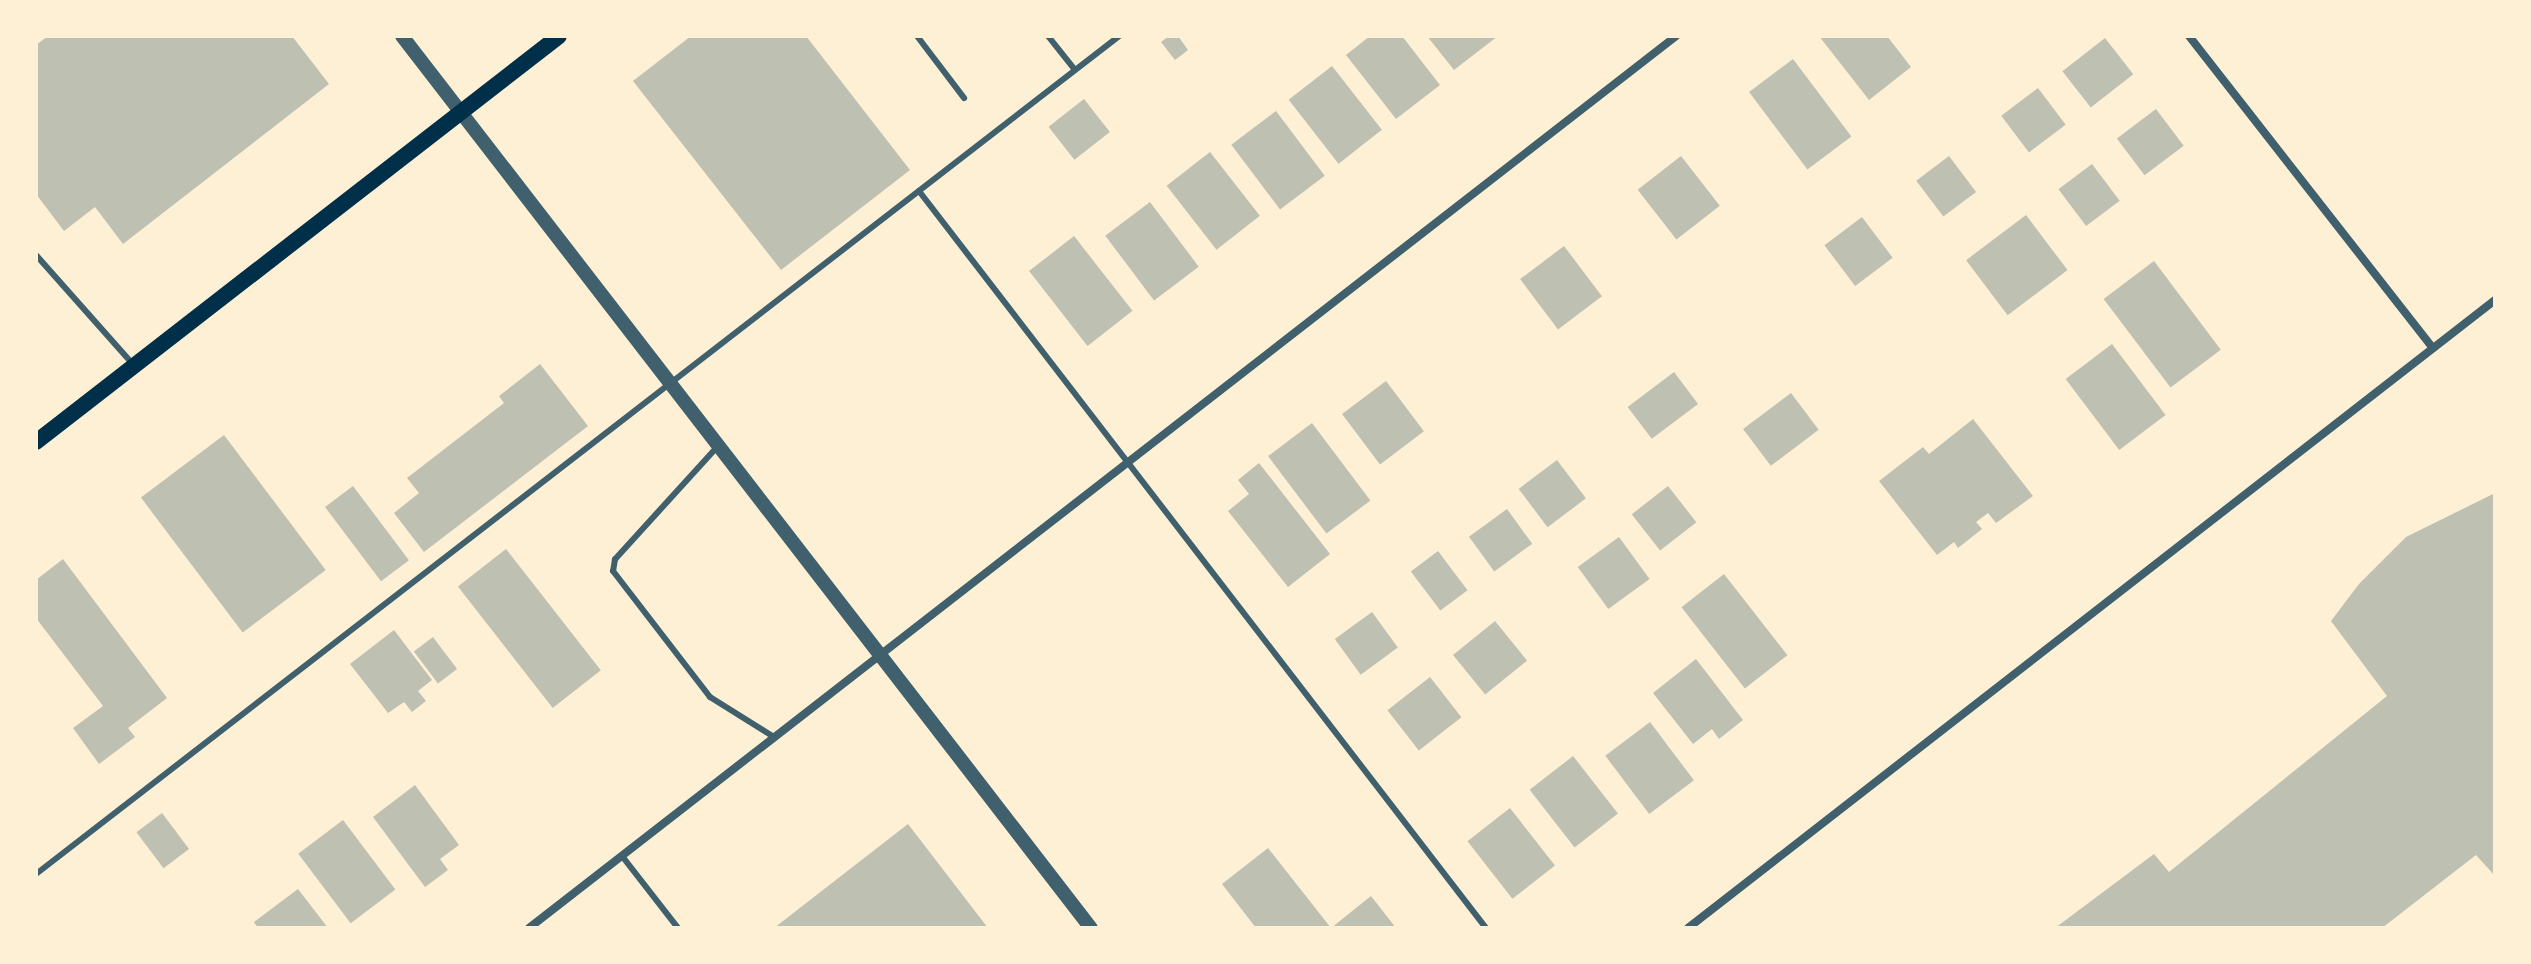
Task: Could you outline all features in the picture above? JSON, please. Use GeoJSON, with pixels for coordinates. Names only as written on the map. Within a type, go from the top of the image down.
{"type":"FeatureCollection","features":[{"type":"Feature","properties":{"kind":"main road"},"geometry":{"type":"LineString","coordinates":[[36,442],[559,36]]}},
{"type":"Feature","properties":{"kind":"street"},"geometry":{"type":"LineString","coordinates":[[402,36],[1091,928]]}},
{"type":"Feature","properties":{"kind":"street"},"geometry":{"type":"LineString","coordinates":[[529,928],[1676,36]]}},
{"type":"Feature","properties":{"kind":"street"},"geometry":{"type":"LineString","coordinates":[[2189,36],[2433,348]]}},
{"type":"Feature","properties":{"kind":"street"},"geometry":{"type":"LineString","coordinates":[[1688,928],[2495,300]]}},
{"type":"Feature","properties":{"kind":"lane"},"geometry":{"type":"LineString","coordinates":[[917,36],[964,98]]}},
{"type":"Feature","properties":{"kind":"lane"},"geometry":{"type":"LineString","coordinates":[[1048,36],[1075,70]]}},
{"type":"Feature","properties":{"kind":"lane"},"geometry":{"type":"LineString","coordinates":[[36,874],[1119,36]]}},
{"type":"Feature","properties":{"kind":"lane"},"geometry":{"type":"LineString","coordinates":[[919,191],[1486,928]]}},
{"type":"Feature","properties":{"kind":"lane"},"geometry":{"type":"LineString","coordinates":[[36,255],[134,366]]}},
{"type":"Feature","properties":{"kind":"lane"},"geometry":{"type":"LineString","coordinates":[[718,446],[615,559],[613,571],[710,697],[774,737]]}},
{"type":"Feature","properties":{"kind":"lane"},"geometry":{"type":"LineString","coordinates":[[622,856],[678,928]]}},
{"type":"Feature","properties":{"kind":"building"},"geometry":{"type":"Polygon","coordinates":[[[48,36],[292,36],[329,84],[123,244],[95,207],[64,231],[36,194],[36,45],[48,36]]]}},
{"type":"Feature","properties":{"kind":"building"},"geometry":{"type":"Polygon","coordinates":[[[691,36],[806,36],[910,170],[781,270],[633,81],[691,36]]]}},
{"type":"Feature","properties":{"kind":"building"},"geometry":{"type":"Polygon","coordinates":[[[1169,36],[1178,36],[1188,50],[1175,60],[1161,42],[1169,36]]]}},
{"type":"Feature","properties":{"kind":"building"},"geometry":{"type":"Polygon","coordinates":[[[1370,36],[1402,36],[1440,85],[1396,119],[1346,55],[1370,36]]]}},
{"type":"Feature","properties":{"kind":"building"},"geometry":{"type":"Polygon","coordinates":[[[1427,36],[1498,36],[1454,70],[1427,36]]]}},
{"type":"Feature","properties":{"kind":"building"},"geometry":{"type":"Polygon","coordinates":[[[1819,36],[1887,36],[1911,67],[1869,100],[1819,36]]]}},
{"type":"Feature","properties":{"kind":"building"},"geometry":{"type":"Polygon","coordinates":[[[2105,38],[2133,74],[2091,107],[2062,71],[2105,38]]]}},
{"type":"Feature","properties":{"kind":"building"},"geometry":{"type":"Polygon","coordinates":[[[1793,59],[1851,136],[1807,170],[1749,92],[1793,59]]]}},
{"type":"Feature","properties":{"kind":"building"},"geometry":{"type":"Polygon","coordinates":[[[1332,66],[1382,130],[1339,164],[1289,100],[1332,66]]]}},
{"type":"Feature","properties":{"kind":"building"},"geometry":{"type":"Polygon","coordinates":[[[2038,88],[2066,125],[2029,152],[2001,116],[2038,88]]]}},
{"type":"Feature","properties":{"kind":"building"},"geometry":{"type":"Polygon","coordinates":[[[1084,99],[1110,132],[1074,160],[1049,127],[1084,99]]]}},
{"type":"Feature","properties":{"kind":"building"},"geometry":{"type":"Polygon","coordinates":[[[2156,109],[2184,146],[2145,175],[2117,138],[2156,109]]]}},
{"type":"Feature","properties":{"kind":"building"},"geometry":{"type":"Polygon","coordinates":[[[1276,111],[1325,176],[1280,209],[1231,145],[1276,111]]]}},
{"type":"Feature","properties":{"kind":"building"},"geometry":{"type":"Polygon","coordinates":[[[1210,152],[1260,216],[1217,250],[1167,186],[1210,152]]]}},
{"type":"Feature","properties":{"kind":"building"},"geometry":{"type":"Polygon","coordinates":[[[1681,156],[1720,206],[1676,240],[1638,190],[1681,156]]]}},
{"type":"Feature","properties":{"kind":"building"},"geometry":{"type":"Polygon","coordinates":[[[1949,156],[1976,192],[1943,217],[1916,181],[1949,156]]]}},
{"type":"Feature","properties":{"kind":"building"},"geometry":{"type":"Polygon","coordinates":[[[2092,164],[2120,201],[2086,226],[2058,189],[2092,164]]]}},
{"type":"Feature","properties":{"kind":"building"},"geometry":{"type":"Polygon","coordinates":[[[1150,202],[1199,267],[1154,300],[1105,236],[1150,202]]]}},
{"type":"Feature","properties":{"kind":"building"},"geometry":{"type":"Polygon","coordinates":[[[2026,215],[2068,270],[2008,315],[1966,260],[2026,215]]]}},
{"type":"Feature","properties":{"kind":"building"},"geometry":{"type":"Polygon","coordinates":[[[1862,217],[1893,258],[1855,286],[1824,245],[1862,217]]]}},
{"type":"Feature","properties":{"kind":"building"},"geometry":{"type":"Polygon","coordinates":[[[1074,236],[1132,311],[1088,346],[1029,271],[1074,236]]]}},
{"type":"Feature","properties":{"kind":"building"},"geometry":{"type":"Polygon","coordinates":[[[1564,246],[1602,296],[1558,329],[1520,279],[1564,246]]]}},
{"type":"Feature","properties":{"kind":"building"},"geometry":{"type":"Polygon","coordinates":[[[2154,261],[2221,350],[2170,388],[2104,299],[2154,261]]]}},
{"type":"Feature","properties":{"kind":"building"},"geometry":{"type":"Polygon","coordinates":[[[2112,344],[2166,415],[2119,450],[2066,379],[2112,344]]]}},
{"type":"Feature","properties":{"kind":"building"},"geometry":{"type":"Polygon","coordinates":[[[540,364],[588,426],[424,552],[394,513],[419,493],[407,478],[504,403],[499,396],[540,364]]]}},
{"type":"Feature","properties":{"kind":"building"},"geometry":{"type":"Polygon","coordinates":[[[1674,372],[1698,404],[1652,439],[1628,407],[1674,372]]]}},
{"type":"Feature","properties":{"kind":"building"},"geometry":{"type":"Polygon","coordinates":[[[1386,381],[1424,431],[1380,464],[1342,414],[1386,381]]]}},
{"type":"Feature","properties":{"kind":"building"},"geometry":{"type":"Polygon","coordinates":[[[1791,393],[1819,430],[1771,466],[1743,429],[1791,393]]]}},
{"type":"Feature","properties":{"kind":"building"},"geometry":{"type":"Polygon","coordinates":[[[1973,419],[2033,496],[1996,523],[1988,513],[1976,522],[1982,529],[1958,548],[1954,542],[1937,555],[1879,481],[1923,447],[1929,454],[1973,419]]]}},
{"type":"Feature","properties":{"kind":"building"},"geometry":{"type":"Polygon","coordinates":[[[1312,423],[1370,500],[1326,534],[1268,456],[1312,423]]]}},
{"type":"Feature","properties":{"kind":"building"},"geometry":{"type":"Polygon","coordinates":[[[224,435],[326,570],[243,633],[141,498],[224,435]]]}},
{"type":"Feature","properties":{"kind":"building"},"geometry":{"type":"Polygon","coordinates":[[[1557,460],[1586,498],[1548,527],[1519,489],[1557,460]]]}},
{"type":"Feature","properties":{"kind":"building"},"geometry":{"type":"Polygon","coordinates":[[[1259,463],[1330,554],[1288,587],[1228,511],[1249,494],[1238,480],[1259,463]]]}},
{"type":"Feature","properties":{"kind":"building"},"geometry":{"type":"Polygon","coordinates":[[[353,486],[409,560],[381,581],[325,507],[353,486]]]}},
{"type":"Feature","properties":{"kind":"building"},"geometry":{"type":"Polygon","coordinates":[[[1668,486],[1696,522],[1660,551],[1632,514],[1668,486]]]}},
{"type":"Feature","properties":{"kind":"building"},"geometry":{"type":"Polygon","coordinates":[[[2495,493],[2495,876],[2476,855],[2382,928],[2055,928],[2154,854],[2169,872],[2387,696],[2331,621],[2359,584],[2406,537],[2495,493]]]}},
{"type":"Feature","properties":{"kind":"building"},"geometry":{"type":"Polygon","coordinates":[[[1507,509],[1532,544],[1494,571],[1469,537],[1507,509]]]}},
{"type":"Feature","properties":{"kind":"building"},"geometry":{"type":"Polygon","coordinates":[[[1619,537],[1650,579],[1608,609],[1578,567],[1619,537]]]}},
{"type":"Feature","properties":{"kind":"building"},"geometry":{"type":"Polygon","coordinates":[[[506,549],[601,670],[553,708],[458,587],[506,549]]]}},
{"type":"Feature","properties":{"kind":"building"},"geometry":{"type":"Polygon","coordinates":[[[1438,551],[1467,590],[1440,611],[1411,571],[1438,551]]]}},
{"type":"Feature","properties":{"kind":"building"},"geometry":{"type":"Polygon","coordinates":[[[63,559],[167,698],[128,728],[135,737],[99,764],[73,728],[103,706],[36,618],[36,580],[63,559]]]}},
{"type":"Feature","properties":{"kind":"building"},"geometry":{"type":"Polygon","coordinates":[[[1724,574],[1787,655],[1745,688],[1681,607],[1724,574]]]}},
{"type":"Feature","properties":{"kind":"building"},"geometry":{"type":"Polygon","coordinates":[[[1372,612],[1398,648],[1361,675],[1335,639],[1372,612]]]}},
{"type":"Feature","properties":{"kind":"building"},"geometry":{"type":"Polygon","coordinates":[[[1495,621],[1527,661],[1485,695],[1453,655],[1495,621]]]}},
{"type":"Feature","properties":{"kind":"building"},"geometry":{"type":"Polygon","coordinates":[[[394,630],[432,680],[418,691],[426,701],[412,712],[404,702],[388,713],[350,664],[394,630]]]}},
{"type":"Feature","properties":{"kind":"building"},"geometry":{"type":"Polygon","coordinates":[[[433,637],[457,669],[438,683],[414,651],[433,637]]]}},
{"type":"Feature","properties":{"kind":"building"},"geometry":{"type":"Polygon","coordinates":[[[1696,659],[1743,720],[1719,739],[1712,729],[1693,744],[1653,693],[1696,659]]]}},
{"type":"Feature","properties":{"kind":"building"},"geometry":{"type":"Polygon","coordinates":[[[1430,677],[1461,717],[1419,750],[1387,710],[1430,677]]]}},
{"type":"Feature","properties":{"kind":"building"},"geometry":{"type":"Polygon","coordinates":[[[1650,722],[1694,780],[1649,814],[1605,756],[1650,722]]]}},
{"type":"Feature","properties":{"kind":"building"},"geometry":{"type":"Polygon","coordinates":[[[1573,756],[1618,814],[1575,847],[1530,790],[1573,756]]]}},
{"type":"Feature","properties":{"kind":"building"},"geometry":{"type":"Polygon","coordinates":[[[415,785],[459,845],[440,859],[448,870],[425,887],[373,817],[415,785]]]}},
{"type":"Feature","properties":{"kind":"building"},"geometry":{"type":"Polygon","coordinates":[[[1510,808],[1555,866],[1512,899],[1467,841],[1510,808]]]}},
{"type":"Feature","properties":{"kind":"building"},"geometry":{"type":"Polygon","coordinates":[[[162,813],[189,849],[164,868],[136,832],[162,813]]]}},
{"type":"Feature","properties":{"kind":"building"},"geometry":{"type":"Polygon","coordinates":[[[343,820],[395,889],[351,923],[298,854],[343,820]]]}},
{"type":"Feature","properties":{"kind":"building"},"geometry":{"type":"Polygon","coordinates":[[[908,824],[988,928],[774,928],[908,824]]]}},
{"type":"Feature","properties":{"kind":"building"},"geometry":{"type":"Polygon","coordinates":[[[1268,848],[1331,928],[1256,928],[1222,884],[1268,848]]]}},
{"type":"Feature","properties":{"kind":"building"},"geometry":{"type":"Polygon","coordinates":[[[298,889],[328,928],[258,928],[254,922],[298,889]]]}},
{"type":"Feature","properties":{"kind":"building"},"geometry":{"type":"Polygon","coordinates":[[[1371,896],[1396,928],[1331,928],[1371,896]]]}}]}
